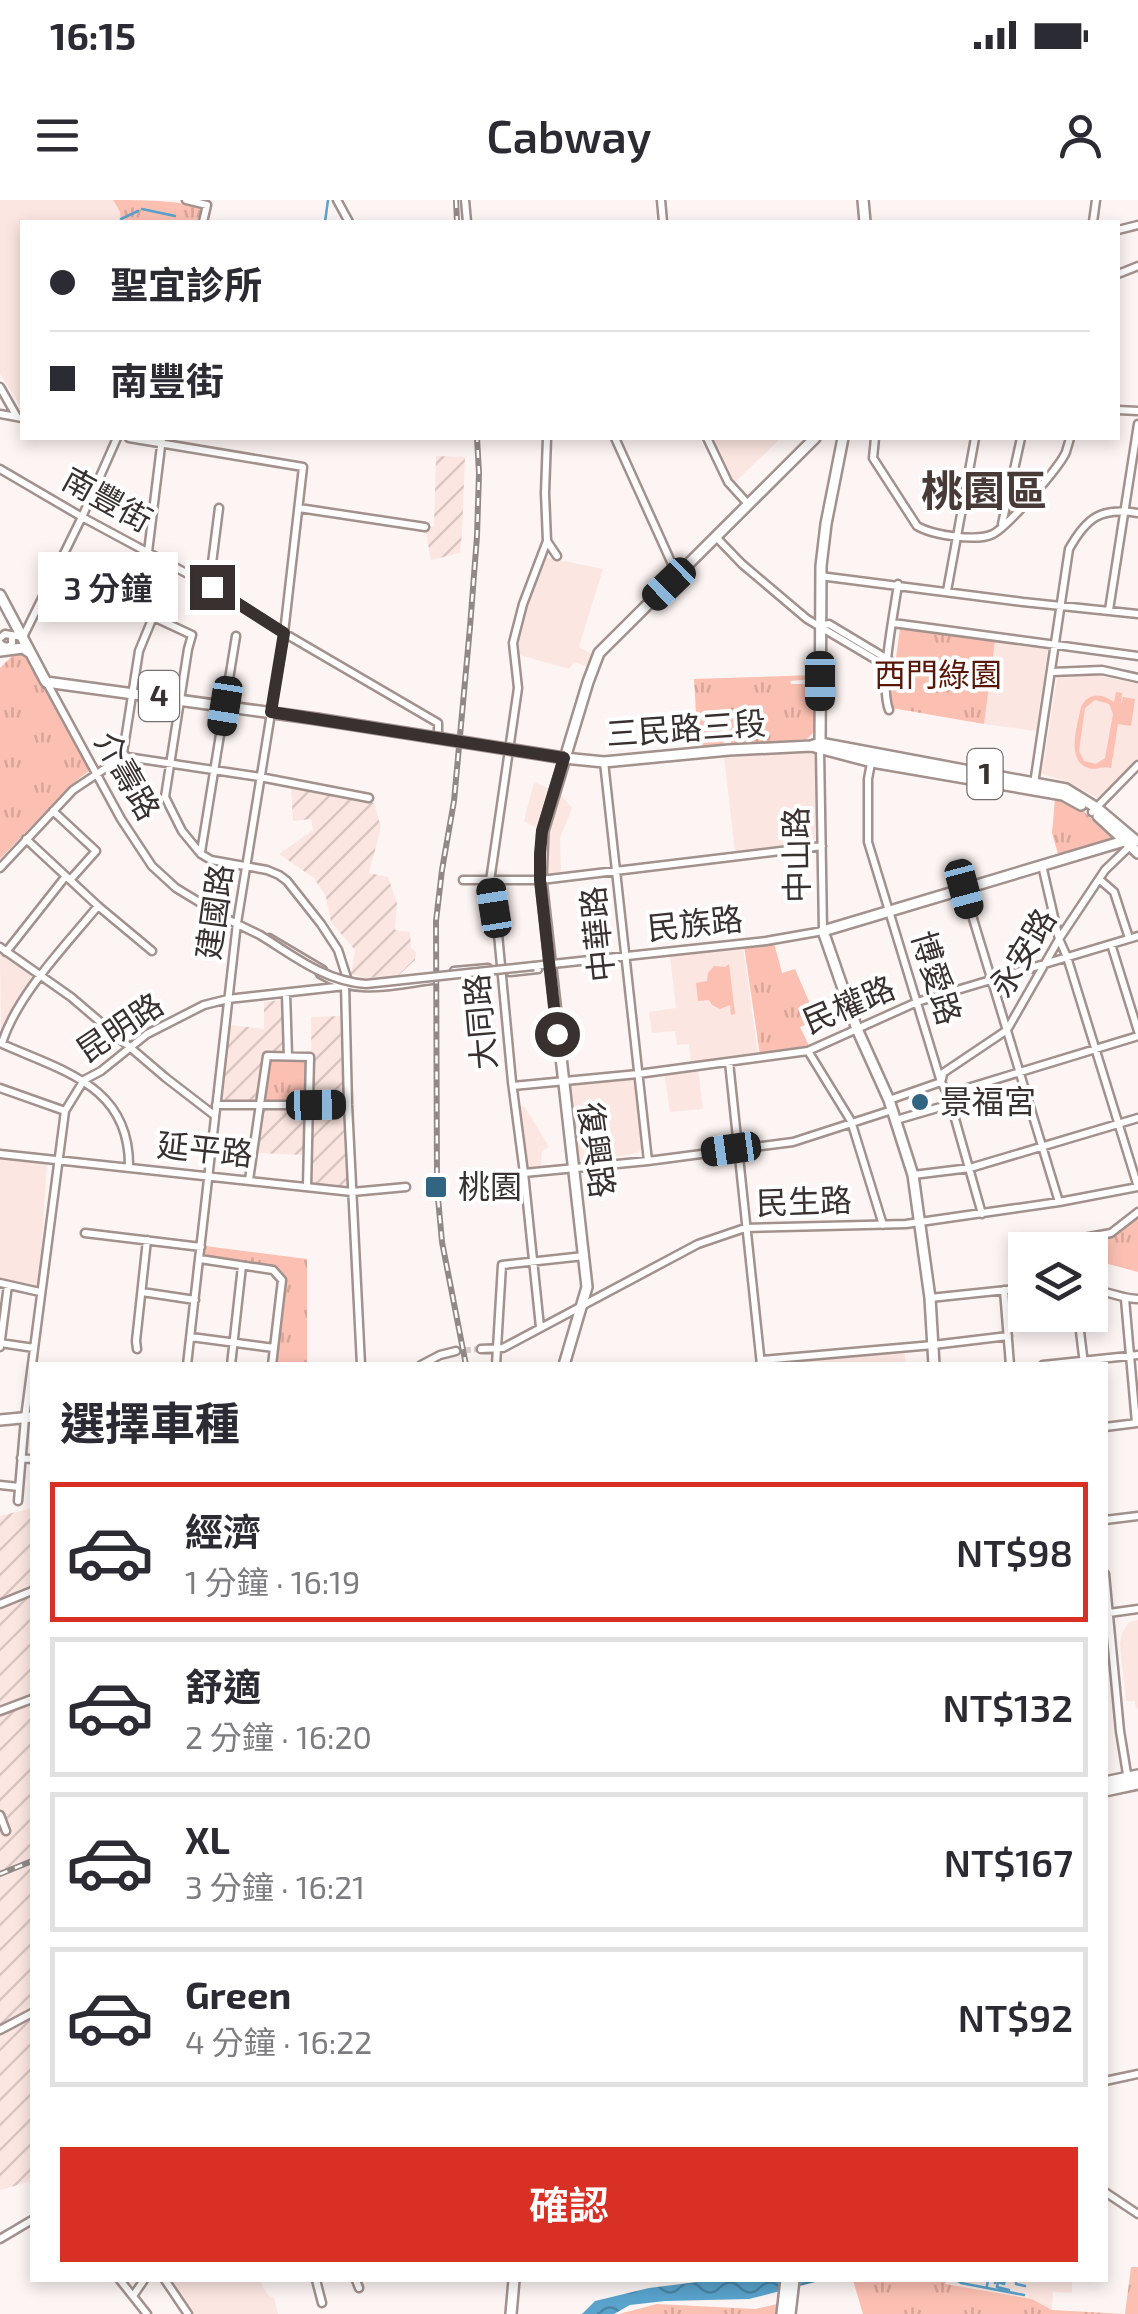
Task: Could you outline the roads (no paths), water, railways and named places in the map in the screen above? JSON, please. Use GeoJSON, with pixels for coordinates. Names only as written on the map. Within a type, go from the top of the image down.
{"type":"FeatureCollection","features":[{"type":"Feature","properties":{"kind":"main road","name":"復興路"},"geometry":{"type":"LineString","coordinates":[[565,1362],[587,1287],[540,880],[542,831],[599,652],[813,440]]}},
{"type":"Feature","properties":{"kind":"main road","name":"中山路"},"geometry":{"type":"LineString","coordinates":[[817,747],[820,576],[843,440]]}},
{"type":"Feature","properties":{"kind":"main road","name":"介壽路"},"geometry":{"type":"LineString","coordinates":[[0,596],[18,637],[46,682]]}},
{"type":"Feature","properties":{"kind":"main road"},"geometry":{"type":"LineString","coordinates":[[1,642],[30,652]]}},
{"type":"Feature","properties":{"kind":"main road","name":"4"},"geometry":{"type":"LineString","coordinates":[[46,682],[564,758]]}},
{"type":"Feature","properties":{"kind":"main road","name":"三民路三段"},"geometry":{"type":"LineString","coordinates":[[564,758],[604,762],[728,750],[817,747],[1066,789],[1134,844]]}},
{"type":"Feature","properties":{"kind":"main road","name":"民族路"},"geometry":{"type":"LineString","coordinates":[[822,931],[1042,865],[1134,844]]}},
{"type":"Feature","properties":{"kind":"main road","name":"中山路"},"geometry":{"type":"LineString","coordinates":[[822,931],[857,1029],[892,1110],[913,1175],[930,1298],[934,1362]]}},
{"type":"Feature","properties":{"kind":"main road"},"geometry":{"type":"LineString","coordinates":[[0,1420],[29,1418]]}},
{"type":"Feature","properties":{"kind":"main road"},"geometry":{"type":"LineString","coordinates":[[1108,1782],[1133,1781]]}},
{"type":"Feature","properties":{"kind":"main road"},"geometry":{"type":"LineString","coordinates":[[1108,1790],[1133,1781]]}},
{"type":"Feature","properties":{"kind":"main road"},"geometry":{"type":"LineString","coordinates":[[511,2314],[514,2282]]}},
{"type":"Feature","properties":{"kind":"main road"},"geometry":{"type":"LineString","coordinates":[[786,2282],[786,2309]]}},
{"type":"Feature","properties":{"kind":"main road"},"geometry":{"type":"LineString","coordinates":[[786,2309],[793,2282]]}},
{"type":"Feature","properties":{"kind":"street"},"geometry":{"type":"LineString","coordinates":[[186,200],[207,205],[203,220]]}},
{"type":"Feature","properties":{"kind":"street"},"geometry":{"type":"LineString","coordinates":[[661,200],[672,200]]}},
{"type":"Feature","properties":{"kind":"street"},"geometry":{"type":"LineString","coordinates":[[0,387],[20,417]]}},
{"type":"Feature","properties":{"kind":"street"},"geometry":{"type":"LineString","coordinates":[[0,414],[20,417]]}},
{"type":"Feature","properties":{"kind":"street"},"geometry":{"type":"LineString","coordinates":[[1110,610],[1138,424]]}},
{"type":"Feature","properties":{"kind":"street"},"geometry":{"type":"LineString","coordinates":[[1,642],[11,645],[18,637],[56,571],[117,440]]}},
{"type":"Feature","properties":{"kind":"street"},"geometry":{"type":"LineString","coordinates":[[148,552],[162,440]]}},
{"type":"Feature","properties":{"kind":"street","name":"建國路"},"geometry":{"type":"LineString","coordinates":[[162,440],[303,467],[284,633],[228,999],[187,1362]]}},
{"type":"Feature","properties":{"kind":"street"},"geometry":{"type":"LineString","coordinates":[[547,440],[548,541],[557,556]]}},
{"type":"Feature","properties":{"kind":"street"},"geometry":{"type":"LineString","coordinates":[[615,440],[677,575]]}},
{"type":"Feature","properties":{"kind":"street"},"geometry":{"type":"LineString","coordinates":[[708,440],[728,482],[748,504]]}},
{"type":"Feature","properties":{"kind":"street"},"geometry":{"type":"LineString","coordinates":[[875,440],[873,458],[908,514],[925,531],[980,537],[1002,526],[1065,455],[1069,440]]}},
{"type":"Feature","properties":{"kind":"street"},"geometry":{"type":"LineString","coordinates":[[946,591],[975,440]]}},
{"type":"Feature","properties":{"kind":"street"},"geometry":{"type":"LineString","coordinates":[[1002,526],[1021,440]]}},
{"type":"Feature","properties":{"kind":"street","name":"南豐街"},"geometry":{"type":"LineString","coordinates":[[0,469],[174,566],[438,722],[438,732]]}},
{"type":"Feature","properties":{"kind":"street"},"geometry":{"type":"LineString","coordinates":[[212,562],[220,508]]}},
{"type":"Feature","properties":{"kind":"street"},"geometry":{"type":"LineString","coordinates":[[299,508],[425,527]]}},
{"type":"Feature","properties":{"kind":"street"},"geometry":{"type":"LineString","coordinates":[[1034,786],[1070,549],[1077,535],[1099,514],[1138,513]]}},
{"type":"Feature","properties":{"kind":"street"},"geometry":{"type":"LineString","coordinates":[[716,537],[807,619],[819,627],[829,624],[888,664]]}},
{"type":"Feature","properties":{"kind":"street","name":"大同路"},"geometry":{"type":"LineString","coordinates":[[540,1327],[490,882],[518,688],[513,642],[548,541]]}},
{"type":"Feature","properties":{"kind":"street"},"geometry":{"type":"LineString","coordinates":[[124,755],[139,651],[174,566]]}},
{"type":"Feature","properties":{"kind":"street"},"geometry":{"type":"LineString","coordinates":[[56,571],[192,635],[165,797],[182,831],[201,854],[211,860],[279,874],[338,950],[346,982],[361,1362]]}},
{"type":"Feature","properties":{"kind":"street"},"geometry":{"type":"LineString","coordinates":[[820,576],[1138,614]]}},
{"type":"Feature","properties":{"kind":"street"},"geometry":{"type":"LineString","coordinates":[[888,710],[888,664],[898,584]]}},
{"type":"Feature","properties":{"kind":"street"},"geometry":{"type":"LineString","coordinates":[[893,623],[1138,656]]}},
{"type":"Feature","properties":{"kind":"street"},"geometry":{"type":"LineString","coordinates":[[201,854],[236,636]]}},
{"type":"Feature","properties":{"kind":"street"},"geometry":{"type":"LineString","coordinates":[[1052,672],[1102,670],[1138,678]]}},
{"type":"Feature","properties":{"kind":"street","name":"介壽路"},"geometry":{"type":"LineString","coordinates":[[46,682],[121,819],[152,866],[176,888],[364,989],[432,980]]}},
{"type":"Feature","properties":{"kind":"street","name":"中山路"},"geometry":{"type":"LineString","coordinates":[[817,747],[822,931]]}},
{"type":"Feature","properties":{"kind":"street"},"geometry":{"type":"LineString","coordinates":[[0,868],[73,790],[124,755]]}},
{"type":"Feature","properties":{"kind":"street"},"geometry":{"type":"LineString","coordinates":[[124,755],[369,798]]}},
{"type":"Feature","properties":{"kind":"street","name":"博愛路"},"geometry":{"type":"LineString","coordinates":[[872,757],[868,842],[982,1214]]}},
{"type":"Feature","properties":{"kind":"street","name":"中華路"},"geometry":{"type":"LineString","coordinates":[[604,762],[648,1161]]}},
{"type":"Feature","properties":{"kind":"street"},"geometry":{"type":"LineString","coordinates":[[1094,810],[1138,765]]}},
{"type":"Feature","properties":{"kind":"street"},"geometry":{"type":"LineString","coordinates":[[52,811],[96,851],[3,949],[101,1021],[214,1115]]}},
{"type":"Feature","properties":{"kind":"street"},"geometry":{"type":"LineString","coordinates":[[26,839],[152,951]]}},
{"type":"Feature","properties":{"kind":"street","name":"永安路"},"geometry":{"type":"LineString","coordinates":[[941,1082],[943,1072],[1007,1030],[1059,939],[1105,870],[1134,844]]}},
{"type":"Feature","properties":{"kind":"street"},"geometry":{"type":"LineString","coordinates":[[463,880],[540,880],[822,846]]}},
{"type":"Feature","properties":{"kind":"street"},"geometry":{"type":"LineString","coordinates":[[1042,865],[1059,939],[1138,1187]]}},
{"type":"Feature","properties":{"kind":"street"},"geometry":{"type":"LineString","coordinates":[[1099,879],[1114,892],[1128,938]]}},
{"type":"Feature","properties":{"kind":"street"},"geometry":{"type":"LineString","coordinates":[[964,889],[1059,1202]]}},
{"type":"Feature","properties":{"kind":"street"},"geometry":{"type":"LineString","coordinates":[[98,906],[40,976],[1,1043],[84,1080],[96,1091],[121,1120],[128,1141],[129,1168]]}},
{"type":"Feature","properties":{"kind":"street","name":"介壽路"},"geometry":{"type":"LineString","coordinates":[[238,922],[319,971],[352,983],[534,966]]}},
{"type":"Feature","properties":{"kind":"street","name":"民族路"},"geometry":{"type":"LineString","coordinates":[[534,966],[766,941],[822,931]]}},
{"type":"Feature","properties":{"kind":"street","name":"民權路"},"geometry":{"type":"LineString","coordinates":[[513,1086],[808,1052],[917,1002],[1138,936]]}},
{"type":"Feature","properties":{"kind":"street"},"geometry":{"type":"LineString","coordinates":[[948,1094],[1138,1034],[1111,944]]}},
{"type":"Feature","properties":{"kind":"street","name":"民族路"},"geometry":{"type":"LineString","coordinates":[[456,974],[544,962],[549,965]]}},
{"type":"Feature","properties":{"kind":"street","name":"昆明路"},"geometry":{"type":"LineString","coordinates":[[33,1362],[65,1111],[84,1080],[147,1034],[204,1005],[346,982]]}},
{"type":"Feature","properties":{"kind":"street"},"geometry":{"type":"LineString","coordinates":[[286,993],[288,1056]]}},
{"type":"Feature","properties":{"kind":"street"},"geometry":{"type":"LineString","coordinates":[[808,1052],[851,1121],[883,1225]]}},
{"type":"Feature","properties":{"kind":"street"},"geometry":{"type":"LineString","coordinates":[[249,1180],[267,1056],[310,1057],[307,1187]]}},
{"type":"Feature","properties":{"kind":"street"},"geometry":{"type":"LineString","coordinates":[[729,1062],[761,1362],[1008,1336]]}},
{"type":"Feature","properties":{"kind":"street"},"geometry":{"type":"LineString","coordinates":[[892,1110],[941,1082]]}},
{"type":"Feature","properties":{"kind":"street"},"geometry":{"type":"LineString","coordinates":[[0,1088],[65,1111]]}},
{"type":"Feature","properties":{"kind":"street"},"geometry":{"type":"LineString","coordinates":[[216,1104],[348,1104]]}},
{"type":"Feature","properties":{"kind":"street"},"geometry":{"type":"LineString","coordinates":[[524,1173],[793,1142],[892,1110],[951,1104]]}},
{"type":"Feature","properties":{"kind":"street"},"geometry":{"type":"LineString","coordinates":[[913,1175],[970,1168],[1138,1118]]}},
{"type":"Feature","properties":{"kind":"street","name":"延平路"},"geometry":{"type":"LineString","coordinates":[[0,1154],[352,1192],[406,1187]]}},
{"type":"Feature","properties":{"kind":"street","name":"民生路"},"geometry":{"type":"LineString","coordinates":[[497,1348],[698,1244],[745,1228],[921,1222],[1138,1187]]}},
{"type":"Feature","properties":{"kind":"street"},"geometry":{"type":"LineString","coordinates":[[1108,1233],[1138,1212]]}},
{"type":"Feature","properties":{"kind":"street"},"geometry":{"type":"LineString","coordinates":[[85,1233],[201,1247]]}},
{"type":"Feature","properties":{"kind":"street"},"geometry":{"type":"LineString","coordinates":[[137,1350],[147,1240]]}},
{"type":"Feature","properties":{"kind":"street"},"geometry":{"type":"LineString","coordinates":[[496,1362],[502,1265],[584,1256]]}},
{"type":"Feature","properties":{"kind":"street"},"geometry":{"type":"LineString","coordinates":[[200,1260],[273,1270],[282,1280],[272,1362]]}},
{"type":"Feature","properties":{"kind":"street"},"geometry":{"type":"LineString","coordinates":[[231,1362],[242,1266]]}},
{"type":"Feature","properties":{"kind":"street"},"geometry":{"type":"LineString","coordinates":[[34,1348],[0,1344],[4,1284],[40,1292]]}},
{"type":"Feature","properties":{"kind":"street"},"geometry":{"type":"LineString","coordinates":[[1004,1290],[1010,1362]]}},
{"type":"Feature","properties":{"kind":"street"},"geometry":{"type":"LineString","coordinates":[[930,1298],[1008,1290]]}},
{"type":"Feature","properties":{"kind":"street"},"geometry":{"type":"LineString","coordinates":[[142,1292],[195,1300]]}},
{"type":"Feature","properties":{"kind":"street"},"geometry":{"type":"LineString","coordinates":[[1108,1295],[1138,1299]]}},
{"type":"Feature","properties":{"kind":"street"},"geometry":{"type":"LineString","coordinates":[[1108,1426],[1137,1423],[1134,1355],[1125,1299]]}},
{"type":"Feature","properties":{"kind":"street"},"geometry":{"type":"LineString","coordinates":[[1080,1332],[1084,1362]]}},
{"type":"Feature","properties":{"kind":"street"},"geometry":{"type":"LineString","coordinates":[[190,1337],[274,1348]]}},
{"type":"Feature","properties":{"kind":"street"},"geometry":{"type":"LineString","coordinates":[[481,1349],[497,1348]]}},
{"type":"Feature","properties":{"kind":"street"},"geometry":{"type":"LineString","coordinates":[[427,1362],[456,1351]]}},
{"type":"Feature","properties":{"kind":"street"},"geometry":{"type":"LineString","coordinates":[[1090,1362],[1134,1355]]}},
{"type":"Feature","properties":{"kind":"street","name":"昆明路"},"geometry":{"type":"LineString","coordinates":[[18,1501],[29,1418]]}},
{"type":"Feature","properties":{"kind":"street"},"geometry":{"type":"LineString","coordinates":[[22,1458],[30,1459]]}},
{"type":"Feature","properties":{"kind":"street"},"geometry":{"type":"LineString","coordinates":[[0,1486],[19,1488]]}},
{"type":"Feature","properties":{"kind":"street"},"geometry":{"type":"LineString","coordinates":[[1108,1520],[1138,1516]]}},
{"type":"Feature","properties":{"kind":"street"},"geometry":{"type":"LineString","coordinates":[[0,1604],[30,1593]]}},
{"type":"Feature","properties":{"kind":"street"},"geometry":{"type":"LineString","coordinates":[[1108,1613],[1138,1610]]}},
{"type":"Feature","properties":{"kind":"street"},"geometry":{"type":"LineString","coordinates":[[1108,1622],[1120,1731],[1133,1781]]}},
{"type":"Feature","properties":{"kind":"street"},"geometry":{"type":"LineString","coordinates":[[0,1711],[30,1700]]}},
{"type":"Feature","properties":{"kind":"street"},"geometry":{"type":"LineString","coordinates":[[0,1815],[6,1831]]}},
{"type":"Feature","properties":{"kind":"street"},"geometry":{"type":"LineString","coordinates":[[0,2030],[30,2014]]}},
{"type":"Feature","properties":{"kind":"street"},"geometry":{"type":"LineString","coordinates":[[1108,2080],[1138,2074]]}},
{"type":"Feature","properties":{"kind":"street"},"geometry":{"type":"LineString","coordinates":[[1108,2194],[1138,2214]]}},
{"type":"Feature","properties":{"kind":"street"},"geometry":{"type":"LineString","coordinates":[[0,2239],[30,2221]]}},
{"type":"Feature","properties":{"kind":"street"},"geometry":{"type":"LineString","coordinates":[[122,2282],[147,2314]]}},
{"type":"Feature","properties":{"kind":"street"},"geometry":{"type":"LineString","coordinates":[[133,2296],[143,2282]]}},
{"type":"Feature","properties":{"kind":"street"},"geometry":{"type":"LineString","coordinates":[[166,2282],[188,2314]]}},
{"type":"Feature","properties":{"kind":"street"},"geometry":{"type":"LineString","coordinates":[[317,2282],[322,2302]]}},
{"type":"Feature","properties":{"kind":"water"},"geometry":{"type":"Polygon","coordinates":[[[697,2282],[815,2282],[749,2299],[665,2301],[630,2305],[614,2314],[582,2314],[595,2301],[697,2282]]]}},
{"type":"Feature","properties":{"kind":"waterway"},"geometry":{"type":"LineString","coordinates":[[325,220],[328,200]]}},
{"type":"Feature","properties":{"kind":"waterway"},"geometry":{"type":"LineString","coordinates":[[142,209],[175,216]]}},
{"type":"Feature","properties":{"kind":"waterway"},"geometry":{"type":"LineString","coordinates":[[121,219],[138,211]]}},
{"type":"Feature","properties":{"kind":"waterway"},"geometry":{"type":"LineString","coordinates":[[959,2282],[1024,2295]]}},
{"type":"Feature","properties":{"kind":"waterway"},"geometry":{"type":"LineString","coordinates":[[987,2286],[988,2282]]}},
{"type":"Feature","properties":{"kind":"waterway"},"geometry":{"type":"LineString","coordinates":[[998,2282],[1004,2282]]}},
{"type":"Feature","properties":{"kind":"waterway"},"geometry":{"type":"LineString","coordinates":[[998,2282],[997,2287],[1009,2290]]}},
{"type":"Feature","properties":{"kind":"waterway"},"geometry":{"type":"LineString","coordinates":[[1016,2282],[1025,2286]]}},
{"type":"Feature","properties":{"kind":"tunnel"},"geometry":{"type":"LineString","coordinates":[[456,1351],[481,1349]]}},
{"type":"Feature","properties":{"kind":"railway"},"geometry":{"type":"LineString","coordinates":[[456,200],[457,220]]}},
{"type":"Feature","properties":{"kind":"railway"},"geometry":{"type":"LineString","coordinates":[[465,1362],[442,1242],[437,1187],[436,921],[454,801],[470,627],[477,536],[477,440]]}},
{"type":"Feature","properties":{"kind":"railway"},"geometry":{"type":"LineString","coordinates":[[0,1874],[30,1862]]}},
{"type":"Feature","properties":{"kind":"place","name":"景福宮"},"geometry":{"type":"Point","coordinates":[920,1102]}},
{"type":"Feature","properties":{"kind":"place","name":"桃園"},"geometry":{"type":"Point","coordinates":[436,1187]}},
{"type":"Feature","properties":{"kind":"district","name":"桃園區"},"geometry":{"type":"Point","coordinates":[984,491]}},
{"type":"Feature","properties":{"kind":"park label","name":"西門綠園"},"geometry":{"type":"Point","coordinates":[938,675]}}]}
